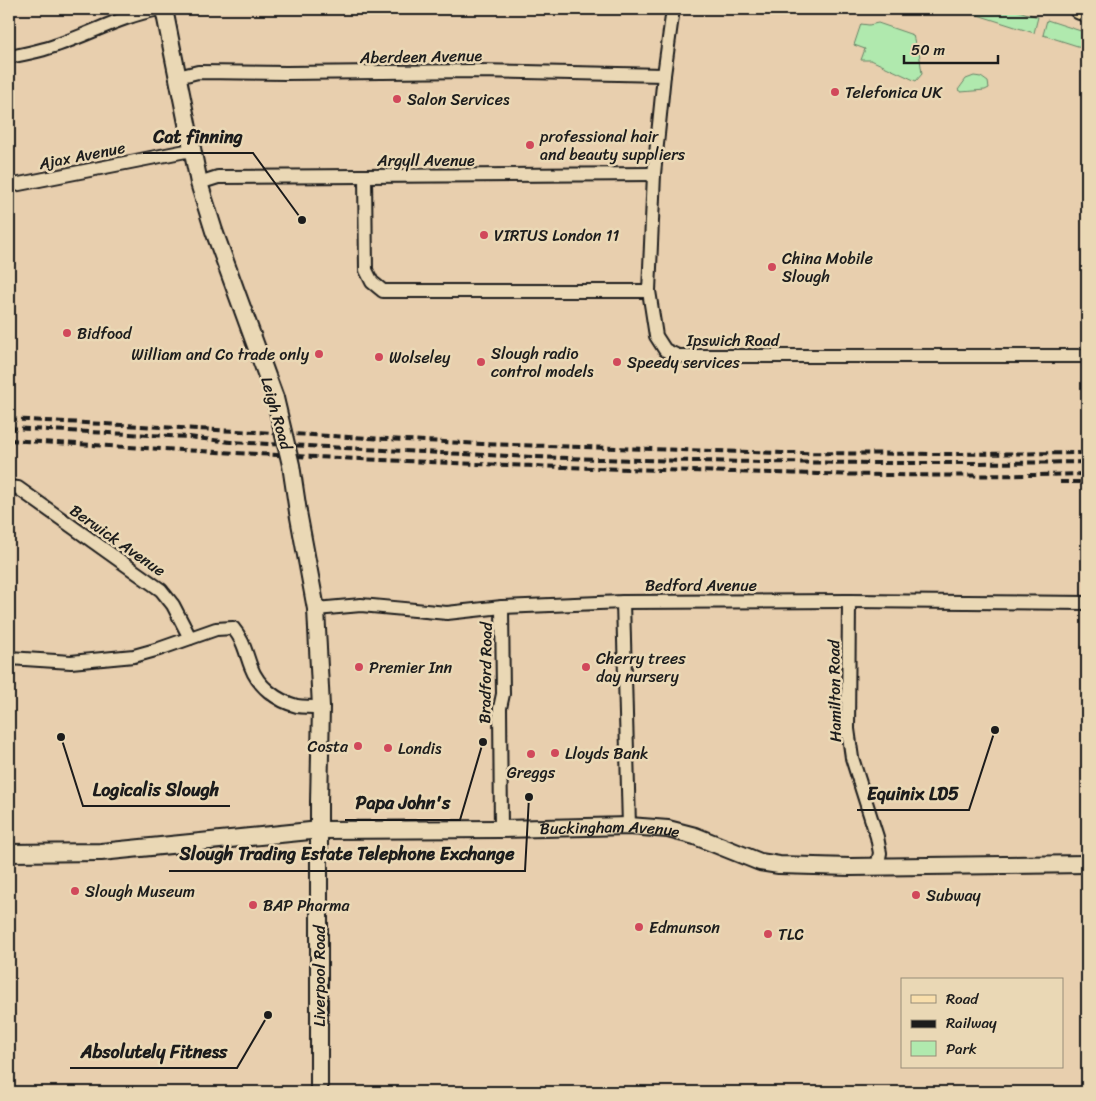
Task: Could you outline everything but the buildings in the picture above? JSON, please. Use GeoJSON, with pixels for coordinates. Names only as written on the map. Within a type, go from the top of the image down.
{"type":"FeatureCollection","features":[{"type":"Feature","properties":{"kind":"main road"},"geometry":{"type":"LineString","coordinates":[[1080,9],[1087,11]]}},
{"type":"Feature","properties":{"kind":"street"},"geometry":{"type":"LineString","coordinates":[[9,57],[57,45],[139,13],[159,9]]}},
{"type":"Feature","properties":{"kind":"street","name":"Leigh Road"},"geometry":{"type":"LineString","coordinates":[[164,9],[199,183],[214,232],[275,398],[291,465],[316,609],[321,707],[320,830]]}},
{"type":"Feature","properties":{"kind":"street","name":"Ipswich Road"},"geometry":{"type":"LineString","coordinates":[[673,9],[654,174],[649,291],[656,336],[665,350],[678,356],[1087,356]]}},
{"type":"Feature","properties":{"kind":"street","name":"Aberdeen Avenue"},"geometry":{"type":"LineString","coordinates":[[178,77],[198,72],[478,71],[664,75]]}},
{"type":"Feature","properties":{"kind":"street","name":"Ajax Avenue"},"geometry":{"type":"LineString","coordinates":[[9,186],[191,150]]}},
{"type":"Feature","properties":{"kind":"street","name":"Argyll Avenue"},"geometry":{"type":"LineString","coordinates":[[199,183],[218,177],[654,174]]}},
{"type":"Feature","properties":{"kind":"street"},"geometry":{"type":"LineString","coordinates":[[366,176],[366,270],[372,282],[383,291],[649,291]]}},
{"type":"Feature","properties":{"kind":"street","name":"Berwick Avenue"},"geometry":{"type":"LineString","coordinates":[[9,487],[18,488],[161,590],[173,605],[190,638]]}},
{"type":"Feature","properties":{"kind":"street","name":"Hamilton Road"},"geometry":{"type":"LineString","coordinates":[[850,601],[848,729],[852,758],[877,837],[880,853],[877,867]]}},
{"type":"Feature","properties":{"kind":"street"},"geometry":{"type":"LineString","coordinates":[[623,602],[629,826]]}},
{"type":"Feature","properties":{"kind":"street","name":"Bedford Avenue"},"geometry":{"type":"LineString","coordinates":[[316,609],[361,605],[447,613],[502,608],[623,602],[1087,603]]}},
{"type":"Feature","properties":{"kind":"street","name":"Bradford Road"},"geometry":{"type":"LineString","coordinates":[[501,829],[500,708],[503,694],[502,608]]}},
{"type":"Feature","properties":{"kind":"street"},"geometry":{"type":"LineString","coordinates":[[9,658],[71,662],[134,656],[216,629],[233,628],[241,638],[251,669],[272,695],[298,706],[321,707]]}},
{"type":"Feature","properties":{"kind":"street","name":"Buckingham Avenue"},"geometry":{"type":"LineString","coordinates":[[9,853],[101,852],[320,830],[629,826],[668,828],[695,836],[760,862],[779,865],[877,867],[1087,864]]}},
{"type":"Feature","properties":{"kind":"street","name":"Liverpool Road"},"geometry":{"type":"LineString","coordinates":[[319,1092],[320,830]]}},
{"type":"Feature","properties":{"kind":"green space"},"geometry":{"type":"Polygon","coordinates":[[[959,9],[1012,9],[1038,17],[1034,33],[959,9]]]}},
{"type":"Feature","properties":{"kind":"green space"},"geometry":{"type":"Polygon","coordinates":[[[1047,20],[1087,33],[1087,49],[1043,35],[1047,20]]]}},
{"type":"Feature","properties":{"kind":"green space"},"geometry":{"type":"Polygon","coordinates":[[[878,23],[913,35],[916,48],[919,51],[922,74],[916,81],[871,60],[861,60],[865,49],[854,45],[861,24],[878,23]]]}},
{"type":"Feature","properties":{"kind":"green space"},"geometry":{"type":"Polygon","coordinates":[[[974,76],[981,77],[988,82],[989,88],[961,92],[958,90],[966,79],[974,76]]]}},
{"type":"Feature","properties":{"kind":"railway"},"geometry":{"type":"LineString","coordinates":[[9,419],[482,444],[782,453],[1087,453]]}},
{"type":"Feature","properties":{"kind":"railway"},"geometry":{"type":"LineString","coordinates":[[9,428],[189,437],[230,442],[554,458],[844,463],[1087,462]]}},
{"type":"Feature","properties":{"kind":"railway"},"geometry":{"type":"LineString","coordinates":[[9,440],[155,449],[594,468],[902,475],[1087,474]]}},
{"type":"Feature","properties":{"kind":"railway"},"geometry":{"type":"LineString","coordinates":[[1060,482],[1087,482]]}},
{"type":"Feature","properties":{"kind":"place","name":"Telefonica UK"},"geometry":{"type":"Point","coordinates":[835,92]}},
{"type":"Feature","properties":{"kind":"place","name":"Salon Services"},"geometry":{"type":"Point","coordinates":[397,99]}},
{"type":"Feature","properties":{"kind":"place","name":"professional hair and beauty suppliers"},"geometry":{"type":"Point","coordinates":[530,145]}},
{"type":"Feature","properties":{"kind":"place","name":"Cat finning"},"geometry":{"type":"Point","coordinates":[302,220]}},
{"type":"Feature","properties":{"kind":"place","name":"VIRTUS London 11"},"geometry":{"type":"Point","coordinates":[484,235]}},
{"type":"Feature","properties":{"kind":"place","name":"China Mobile Slough"},"geometry":{"type":"Point","coordinates":[772,267]}},
{"type":"Feature","properties":{"kind":"place","name":"Bidfood"},"geometry":{"type":"Point","coordinates":[67,333]}},
{"type":"Feature","properties":{"kind":"place","name":"William and Co trade only"},"geometry":{"type":"Point","coordinates":[319,354]}},
{"type":"Feature","properties":{"kind":"place","name":"Wolseley"},"geometry":{"type":"Point","coordinates":[379,357]}},
{"type":"Feature","properties":{"kind":"place","name":"Slough radio control models"},"geometry":{"type":"Point","coordinates":[481,362]}},
{"type":"Feature","properties":{"kind":"place","name":"Speedy services"},"geometry":{"type":"Point","coordinates":[617,362]}},
{"type":"Feature","properties":{"kind":"place","name":"Premier Inn"},"geometry":{"type":"Point","coordinates":[359,667]}},
{"type":"Feature","properties":{"kind":"place","name":"Cherry trees day nursery"},"geometry":{"type":"Point","coordinates":[586,667]}},
{"type":"Feature","properties":{"kind":"place","name":"Equinix LD5"},"geometry":{"type":"Point","coordinates":[995,730]}},
{"type":"Feature","properties":{"kind":"place","name":"Logicalis Slough"},"geometry":{"type":"Point","coordinates":[61,737]}},
{"type":"Feature","properties":{"kind":"place","name":"Papa John's"},"geometry":{"type":"Point","coordinates":[483,742]}},
{"type":"Feature","properties":{"kind":"place","name":"Costa"},"geometry":{"type":"Point","coordinates":[358,746]}},
{"type":"Feature","properties":{"kind":"place","name":"Londis"},"geometry":{"type":"Point","coordinates":[388,748]}},
{"type":"Feature","properties":{"kind":"place","name":"Lloyds Bank"},"geometry":{"type":"Point","coordinates":[555,753]}},
{"type":"Feature","properties":{"kind":"place","name":"Greggs"},"geometry":{"type":"Point","coordinates":[531,754]}},
{"type":"Feature","properties":{"kind":"place","name":"Slough Trading Estate Telephone Exchange"},"geometry":{"type":"Point","coordinates":[529,797]}},
{"type":"Feature","properties":{"kind":"place","name":"Slough Museum"},"geometry":{"type":"Point","coordinates":[75,891]}},
{"type":"Feature","properties":{"kind":"place","name":"Subway"},"geometry":{"type":"Point","coordinates":[916,895]}},
{"type":"Feature","properties":{"kind":"place","name":"BAP Pharma"},"geometry":{"type":"Point","coordinates":[253,905]}},
{"type":"Feature","properties":{"kind":"place","name":"Edmunson"},"geometry":{"type":"Point","coordinates":[639,927]}},
{"type":"Feature","properties":{"kind":"place","name":"TLC"},"geometry":{"type":"Point","coordinates":[768,934]}},
{"type":"Feature","properties":{"kind":"place","name":"Absolutely Fitness"},"geometry":{"type":"Point","coordinates":[268,1015]}}]}
